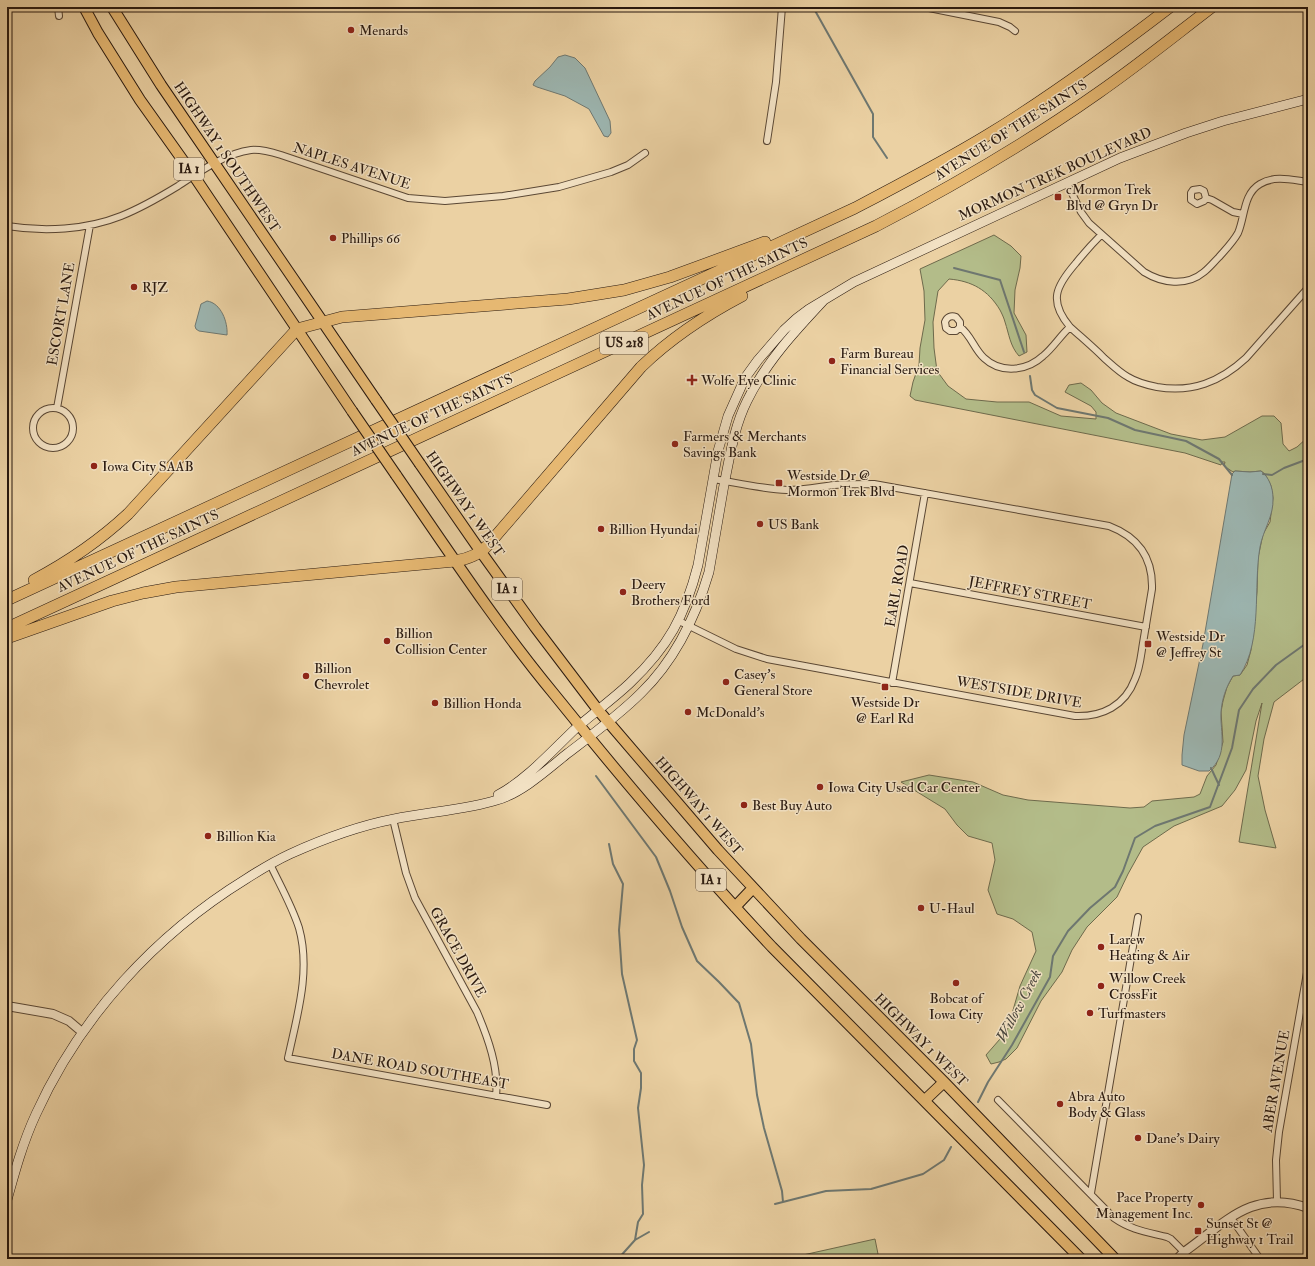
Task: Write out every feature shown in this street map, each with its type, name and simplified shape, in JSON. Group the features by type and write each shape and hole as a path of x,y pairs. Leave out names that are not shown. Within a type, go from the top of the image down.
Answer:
{"highway":[{"name":"AVENUE OF THE SAINTS","path":"7,600 855,208 970,146 1018,116 1070,82 1170,7"},
{"name":"AVENUE OF THE SAINTS","path":"7,628 825,250 918,205 1027,141 1112,84 1212,7"},
{"path":"7,594 62,565 97,541 114,527 139,502 297,329 322,321 342,317 568,299 624,290 657,281 736,254 855,208"},
{"path":"7,638 112,601 176,587 468,559 481,552 629,380 658,351 685,330 712,312 825,250"}],"main road":[{"name":"IA 1","path":"84,7 98,33 140,100 194,176 352,411 455,561 519,649 554,694 613,768 735,907 833,1010 925,1100 1081,1259"},
{"name":"HIGHWAY 1 SOUTHWEST","path":"112,7 161,85 322,321"},
{"name":"MORMON TREK BOULEVARD","path":"483,804 502,793 521,779 580,725 629,684 647,666 665,644 679,621 689,597 698,565 722,435 736,396 758,360 784,330 797,318 824,300 861,280 1120,158 1186,133 1308,98"},
{"name":"MORMON TREK BOULEVARD","path":"7,1200 23,1146 34,1117 49,1087 82,1032 125,978 169,935 205,906 229,889 270,864 328,838 393,819 483,804 499,800 510,795 553,765 643,691 666,664 689,626 703,592 709,572 734,434 744,407 754,387 777,352 824,300"},
{"name":"HIGHWAY 1 WEST","path":"322,321 481,552 535,627 607,722 718,850 801,939 944,1082 1115,1259"},
{"path":"735,907 753,888"},
{"path":"925,1100 944,1082"}],"street":[{"path":"58,7 59,16"},
{"path":"767,140 776,82 782,7"},
{"path":"924,7 999,22 1015,31"},
{"name":"NAPLES AVENUE","path":"7,226 40,229 90,225 121,216 161,197 214,164 239,153 260,150 281,155 408,198 445,202 503,196 566,185 611,172 628,165 645,153"},
{"path":"1067,183 1084,217 1101,235 1144,272 1169,282 1179,282 1198,276 1204,272 1234,240 1238,232 1247,199 1258,184 1275,178 1308,182"},
{"path":"1206,198 1233,212 1243,214"},
{"name":"ESCORT LANE","path":"57,408 90,225"},
{"path":"1101,235 1068,271 1060,283 1056,298 1058,308 1063,319 1070,327 1117,369 1128,377 1148,385 1175,389 1186,388 1210,382 1223,376 1236,368 1246,358 1308,288"},
{"path":"960,327 967,333 985,359 1006,369 1012,369 1028,366 1044,356 1070,327"},
{"path":"57,408 61,409 69,416 72,424 72,434 66,442 60,446 52,448 39,442 35,437 32,428 34,419 44,409 57,408"},
{"name":"WESTSIDE DRIVE","path":"679,621 736,649 780,662 1075,716 1094,716 1103,713 1120,701 1132,685 1138,670 1152,589 1151,570 1144,552 1139,545 1127,535 1109,526 874,484 834,485 812,489 787,490 714,479"},
{"name":"EARL ROAD","path":"892,683 925,493"},
{"name":"JEFFREY STREET","path":"910,583 1146,627"},
{"name":"GRACE DRIVE","path":"393,819 406,873 415,898 477,1012 483,1026 494,1060 497,1079 496,1096"},
{"name":"DANE ROAD SOUTHEAST","path":"270,864 292,909 298,927 302,947 302,987 288,1058 547,1105"},
{"path":"1091,1194 1138,917"},
{"name":"ABER AVENUE","path":"1277,1201 1276,1160 1279,1132 1307,983 1308,967"},
{"path":"7,1006 53,1014 69,1021 82,1032"},
{"path":"998,1100 1121,1223 1135,1230 1167,1237 1184,1252"},
{"path":"1177,1259 1184,1252 1231,1218 1260,1203 1277,1201 1288,1202 1308,1208"},
{"path":"1231,1218 1260,1259"}],"green space":[{"path":"994,235 1011,246 1021,256 1015,290 1014,313 1026,335 1027,352 1019,356 1016,352 1000,310 985,292 972,284 949,279 938,291 933,322 937,371 948,386 966,399 997,402 1029,402 1061,416 1096,419 1096,412 1091,406 1065,392 1069,385 1081,383 1091,390 1102,403 1116,413 1171,434 1202,440 1225,437 1262,416 1274,416 1281,423 1283,444 1289,451 1297,447 1308,437 1308,676 1274,702 1264,739 1258,776 1265,810 1276,848 1239,842 1262,703 1256,721 1246,770 1235,790 1222,806 1174,826 1143,847 1117,897 1087,927 1072,950 1062,972 1041,1001 1017,1048 1006,1059 991,1064 986,1055 1007,1031 1020,986 1036,951 1032,932 1013,919 997,914 988,890 995,860 992,843 968,836 957,825 945,809 901,782 929,775 973,782 1003,795 1028,800 1130,808 1144,807 1152,801 1194,797 1200,794 1207,776 1216,765 1223,742 1221,712 1227,687 1233,676 1240,675 1247,665 1251,650 1257,592 1258,558 1263,534 1270,522 1273,498 1271,486 1265,474 1261,471 1233,472 1224,466 1225,462 1222,462 1221,465 1185,453 915,400 910,396 919,365 920,348 925,320 924,291 920,269"},
{"path":"875,1239 879,1259 785,1259"}],"water":[{"path":"565,55 575,58 585,68 610,121 611,133 608,137 604,136 589,109 565,96 533,85 558,57"},
{"path":"207,301 216,305 223,314 227,335 199,331 196,329 195,326 201,304"},
{"path":"1235,471 1261,471 1264,473 1273,494 1273,505 1260,547 1255,630 1252,646 1240,675 1233,676 1223,698 1221,712 1222,743 1219,758 1209,771 1199,771 1182,765 1184,735 1203,644 1232,474"}],"waterway":[{"path":"813,7 873,114 873,137 887,158"},
{"path":"954,268 1000,280 1024,352"},
{"path":"1030,376 1032,390 1035,395 1057,408 1108,418 1135,430 1186,441 1219,459 1232,475"},
{"path":"1263,474 1272,475 1284,468 1308,459"},
{"name":"Willow Creek","path":"978,1102 988,1082 1012,1045 1050,977 1053,956 1068,931 1090,908 1115,887 1123,871 1135,838 1155,826 1210,807 1232,748 1239,710 1253,689 1276,665 1308,642"},
{"path":"1211,768 1219,785"},
{"path":"596,776 656,857 670,891 682,927 697,961 739,1003 751,1044 757,1095 764,1128 782,1191 783,1202"},
{"path":"609,844 613,864 623,884 619,930 622,974 637,1040 634,1049 634,1061 641,1073 641,1088 638,1108 644,1165 642,1185 643,1214 638,1222 635,1240"},
{"name":"Willow Creek","path":"775,1204 826,1191 871,1189 923,1174 944,1160 951,1147"},
{"name":"Willow Creek","path":"618,1259 635,1240 649,1232"}],"place":[{"name":"Menards","path":"351,30"},
{"name":"cMormon Trek Blvd @ Gryn Dr","path":"1058,197"},
{"name":"Phillips 66","path":"333,238"},
{"name":"RJZ","path":"134,287"},
{"name":"Farm Bureau Financial Services","path":"832,361"},
{"name":"Wolfe Eye Clinic","path":"692,380"},
{"name":"Farmers & Merchants Savings Bank","path":"675,444"},
{"name":"Iowa City SAAB","path":"94,466"},
{"name":"Westside Dr @ Mormon Trek Blvd","path":"779,483"},
{"name":"US Bank","path":"760,524"},
{"name":"Billion Hyundai","path":"601,529"},
{"name":"Deery Brothers Ford","path":"623,592"},
{"name":"Billion Collision Center","path":"387,641"},
{"name":"Westside Dr @ Jeffrey St","path":"1148,644"},
{"name":"Billion Chevrolet","path":"306,676"},
{"name":"Casey's General Store","path":"726,682"},
{"name":"Westside Dr @ Earl Rd","path":"885,687"},
{"name":"Billion Honda","path":"435,703"},
{"name":"McDonald's","path":"688,712"},
{"name":"Iowa City Used Car Center","path":"820,787"},
{"name":"Best Buy Auto","path":"744,805"},
{"name":"Billion Kia","path":"208,836"},
{"name":"U-Haul","path":"921,908"},
{"name":"Larew Heating & Air","path":"1101,947"},
{"name":"Bobcat of Iowa City","path":"956,983"},
{"name":"Willow Creek CrossFit","path":"1101,986"},
{"name":"Turfmasters","path":"1090,1013"},
{"name":"Abra Auto Body & Glass","path":"1060,1104"},
{"name":"Dane's Dairy","path":"1138,1138"},
{"name":"Pace Property Management Inc.","path":"1201,1205"},
{"name":"Sunset St @ Highway 1 Trail","path":"1198,1231"}]}
